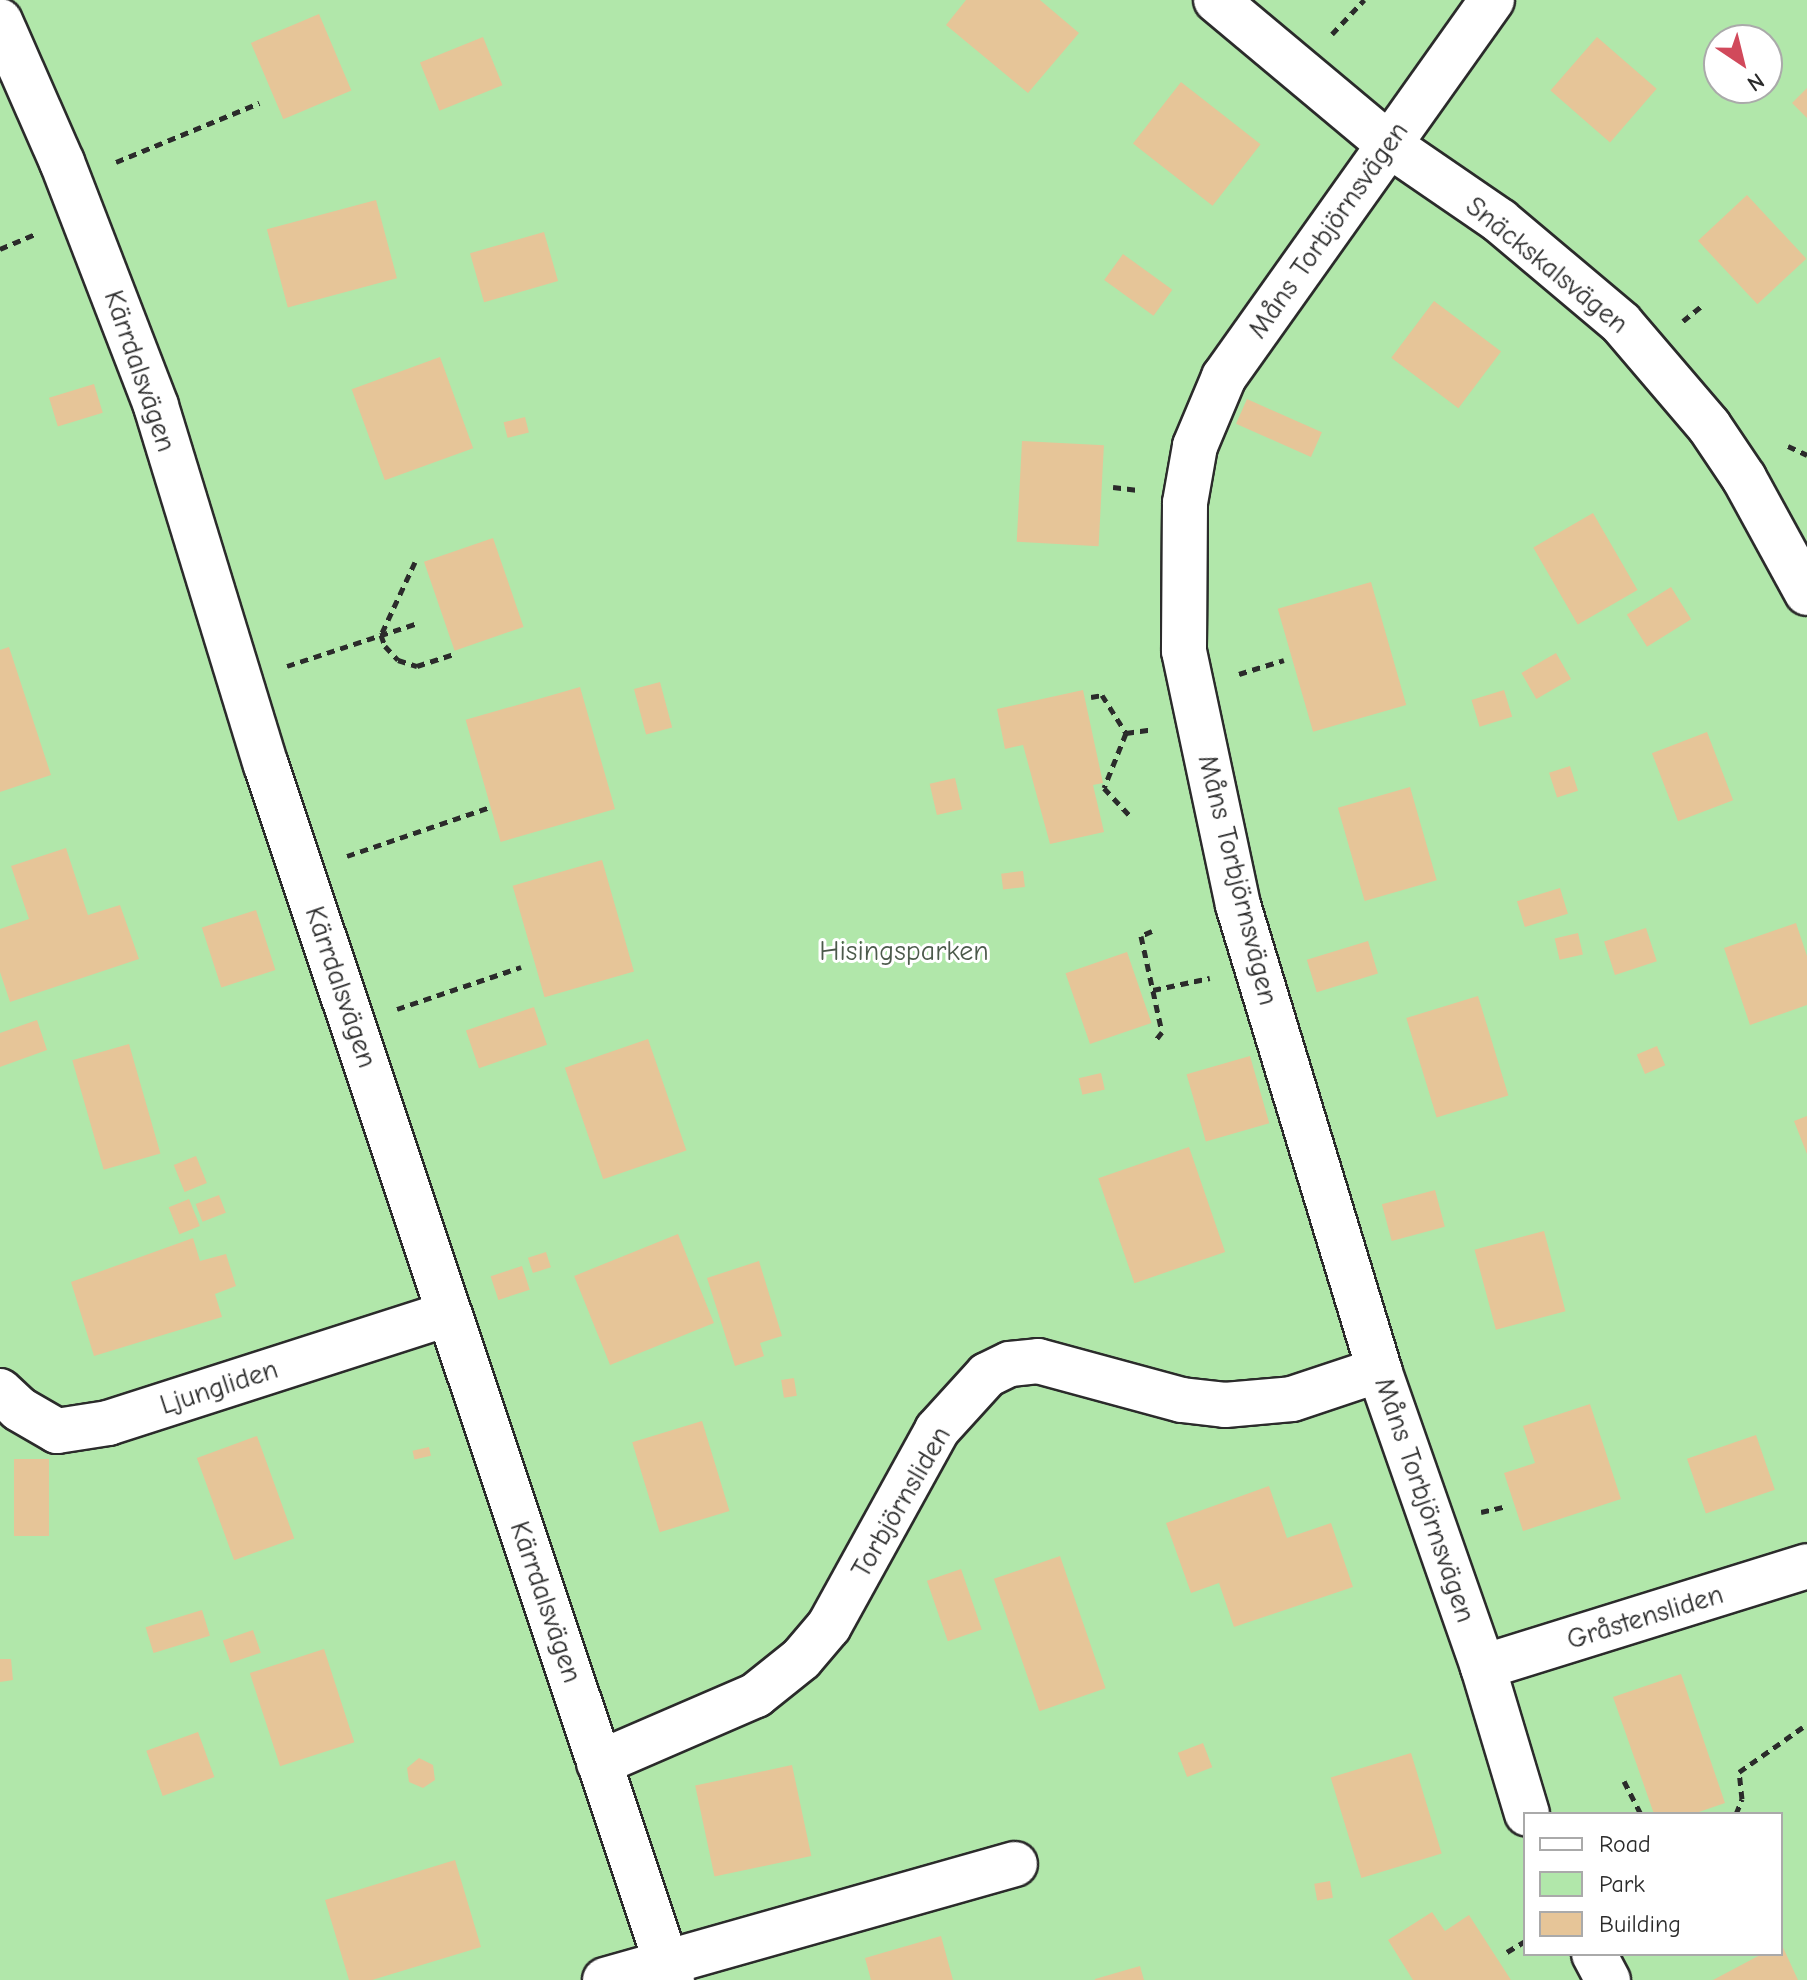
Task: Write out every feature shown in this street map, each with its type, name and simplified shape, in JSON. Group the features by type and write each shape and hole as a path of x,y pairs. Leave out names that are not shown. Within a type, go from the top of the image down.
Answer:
{"street":[{"name":"Snäckskalsvägen","path":"1216,0 1388,144 1500,221 1539,258 1583,288 1653,357 1744,478 1807,593"},
{"name":"Måns Torbjörnsvägen","path":"1492,0 1224,377 1195,446 1185,503 1184,651 1238,905 1379,1370 1483,1667 1526,1812"},
{"name":"Kärrdalsvägen","path":"0,21 69,181 156,406 302,872 668,1970"},
{"name":"Ljungliden","path":"0,1391 19,1409 57,1431 108,1423 447,1314"},
{"name":"Torbjörnsliden","path":"599,1763 756,1695 801,1659 829,1626 937,1430 999,1369 1038,1361 1182,1400 1225,1405 1292,1399 1379,1370"},
{"name":"Gråstensliden","path":"1483,1667 1807,1566"},
{"path":"605,1980 668,1970 1015,1864"},
{"path":"1595,1956 1608,1980"}],"path":[{"path":"1324,39 1364,0"},
{"path":"69,181 259,103"},
{"path":"1788,446 1807,455"},
{"path":"381,635 415,562"},
{"path":"240,682 415,624"},
{"path":"381,635 391,653 407,664 455,654"},
{"path":"1091,697 1102,695 1126,733"},
{"path":"1126,733 1199,722"},
{"path":"1126,733 1104,788 1130,816"},
{"path":"302,872 490,807"},
{"path":"1152,931 1141,936 1162,1032 1155,1041"},
{"path":"354,1024 521,967"},
{"path":"1737,1812 1742,1799 1739,1772 1803,1727"},
{"path":"1624,1781 1640,1812"},
{"path":"1507,1952 1523,1942"}],"green space":[{"name":"Hisingsparken","path":"0,0 1807,0 1807,1980 0,1980"}],"building":[{"path":"966,0 1040,0 1079,33 1028,93 946,25"},
{"path":"319,14 351,90 283,119 251,43"},
{"path":"483,37 502,85 439,111 420,62"},
{"path":"1597,37 1657,89 1610,142 1550,91"},
{"path":"1181,82 1261,144 1213,206 1133,143"},
{"path":"1807,88 1807,118 1792,103"},
{"path":"1747,195 1806,259 1757,304 1698,241"},
{"path":"376,200 397,278 288,307 267,229"},
{"path":"544,232 558,281 484,302 470,253"},
{"path":"1123,254 1172,290 1154,316 1104,280"},
{"path":"1434,301 1501,352 1458,408 1391,358"},
{"path":"440,357 473,448 385,480 352,389"},
{"path":"94,384 103,413 58,426 49,398"},
{"path":"1247,399 1322,432 1311,457 1236,424"},
{"path":"525,417 529,433 508,438 504,422"},
{"path":"1022,441 1104,445 1099,546 1017,542"},
{"path":"1593,513 1638,590 1578,625 1533,548"},
{"path":"493,538 524,627 455,651 424,562"},
{"path":"1371,582 1406,705 1313,732 1278,609"},
{"path":"1671,587 1691,619 1647,647 1627,615"},
{"path":"9,647 51,775 0,792 0,650"},
{"path":"1556,653 1571,679 1536,699 1521,673"},
{"path":"660,682 672,727 646,734 634,689"},
{"path":"580,687 615,809 501,842 466,720"},
{"path":"1083,690 1103,783 1093,785 1104,832 1050,844 1023,745 1005,749 997,709"},
{"path":"1504,690 1512,717 1480,727 1471,700"},
{"path":"1707,732 1733,800 1678,821 1652,753"},
{"path":"1570,766 1578,791 1557,798 1549,773"},
{"path":"955,778 962,809 937,815 930,784"},
{"path":"1410,787 1437,880 1365,901 1338,808"},
{"path":"66,848 88,915 120,905 139,959 10,1002 0,972 0,929 29,919 11,866"},
{"path":"602,860 634,972 545,997 513,886"},
{"path":"1023,871 1025,887 1003,890 1001,874"},
{"path":"1560,888 1568,914 1525,927 1517,901"},
{"path":"256,910 275,970 221,988 202,928"},
{"path":"1796,923 1807,956 1807,1005 1750,1025 1724,948"},
{"path":"1646,928 1657,961 1615,975 1604,942"},
{"path":"1578,933 1583,954 1560,960 1555,938"},
{"path":"1368,941 1378,974 1317,992 1307,960"},
{"path":"1127,952 1151,1023 1090,1044 1066,973"},
{"path":"1478,996 1508,1095 1437,1117 1406,1018"},
{"path":"534,1007 547,1045 479,1068 466,1030"},
{"path":"37,1020 47,1050 0,1067 0,1033"},
{"path":"648,1039 686,1151 603,1179 565,1068"},
{"path":"129,1044 160,1154 104,1170 72,1060"},
{"path":"1657,1046 1665,1065 1645,1074 1637,1055"},
{"path":"1250,1056 1269,1123 1206,1141 1187,1074"},
{"path":"1101,1073 1105,1090 1082,1095 1079,1078"},
{"path":"1807,1116 1807,1154 1794,1121"},
{"path":"1189,1147 1225,1252 1134,1283 1098,1178"},
{"path":"196,1156 207,1183 185,1192 174,1165"},
{"path":"1435,1190 1445,1227 1392,1241 1382,1204"},
{"path":"219,1195 226,1213 202,1222 196,1204"},
{"path":"189,1199 200,1226 179,1234 169,1207"},
{"path":"1544,1231 1565,1311 1496,1330 1474,1250"},
{"path":"678,1234 714,1323 610,1365 574,1276"},
{"path":"193,1238 200,1261 226,1254 236,1286 215,1294 222,1317 94,1356 71,1282"},
{"path":"546,1252 551,1267 533,1273 528,1258"},
{"path":"759,1261 782,1336 760,1343 764,1356 735,1366 707,1278"},
{"path":"522,1266 530,1290 498,1300 491,1276"},
{"path":"794,1378 797,1396 784,1398 781,1380"},
{"path":"1590,1404 1621,1499 1523,1531 1504,1473 1535,1463 1523,1426"},
{"path":"702,1421 729,1511 660,1532 632,1442"},
{"path":"1756,1435 1775,1490 1706,1514 1687,1459"},
{"path":"257,1436 294,1538 234,1560 197,1458"},
{"path":"429,1447 431,1456 414,1460 412,1451"},
{"path":"14,1459 49,1459 49,1536 14,1536"},
{"path":"1269,1486 1287,1538 1331,1523 1353,1587 1234,1627 1219,1583 1191,1593 1166,1523"},
{"path":"1060,1556 1106,1688 1039,1711 994,1579"},
{"path":"961,1569 982,1630 948,1641 927,1581"},
{"path":"202,1610 210,1636 153,1653 146,1627"},
{"path":"253,1630 261,1653 231,1663 223,1640"},
{"path":"324,1649 354,1742 280,1766 250,1673"},
{"path":"0,1659 11,1659 13,1680 0,1682"},
{"path":"1681,1674 1725,1803 1699,1812 1653,1812 1613,1697"},
{"path":"198,1732 214,1777 163,1796 146,1751"},
{"path":"1203,1743 1212,1767 1187,1777 1178,1753"},
{"path":"1411,1753 1442,1853 1361,1878 1331,1778"},
{"path":"419,1758 433,1765 435,1780 423,1788 409,1782 407,1768"},
{"path":"792,1765 811,1856 714,1877 695,1786"},
{"path":"455,1860 481,1947 372,1980 349,1980 325,1900"},
{"path":"1330,1881 1333,1898 1317,1901 1314,1884"},
{"path":"1432,1912 1445,1931 1469,1915 1511,1980 1413,1980 1388,1940"},
{"path":"941,1936 953,1980 871,1980 865,1958"},
{"path":"1783,1947 1798,1980 1713,1980 1758,1956 1783,1956"},
{"path":"1140,1966 1144,1980 1095,1980 1095,1979"}]}
